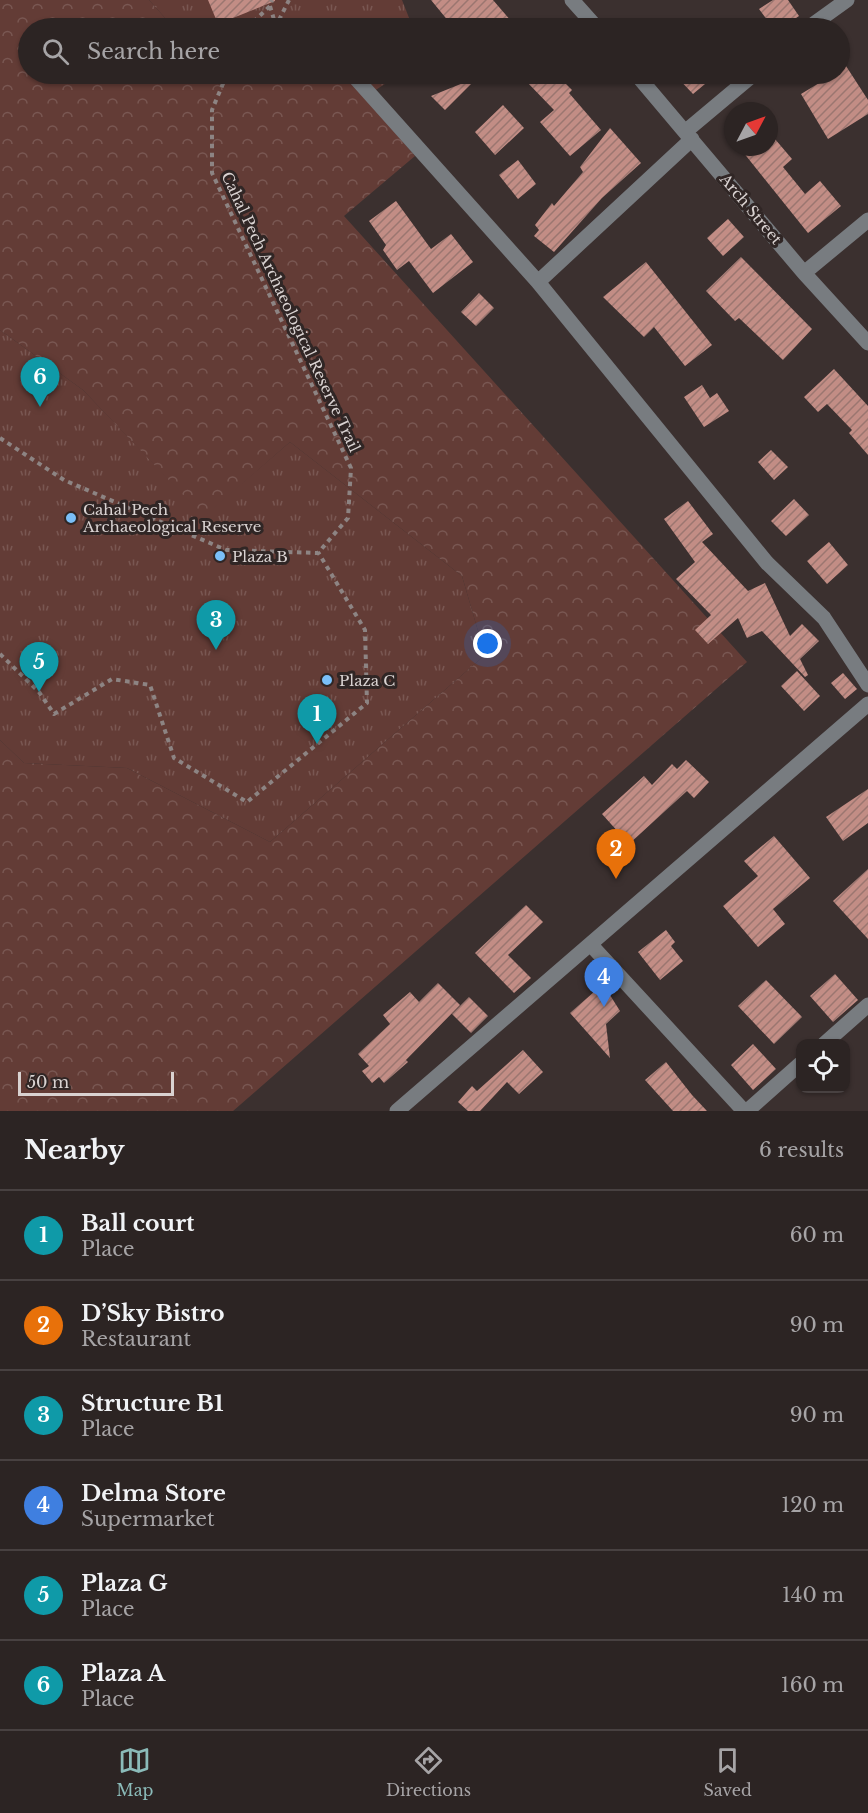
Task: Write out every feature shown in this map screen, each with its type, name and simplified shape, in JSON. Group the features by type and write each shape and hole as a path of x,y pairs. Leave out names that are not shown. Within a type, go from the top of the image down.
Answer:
{"street":[{"path":"572,0 588,18"},
{"path":"822,18 847,0"},
{"path":"361,84 538,282 767,563 824,618 868,686"},
{"name":"Arch Street","path":"645,84 804,273 868,343"},
{"path":"538,282 743,84"},
{"path":"804,273 868,220"},
{"path":"397,1111 868,704"},
{"path":"591,945 745,1111 796,1068"},
{"path":"830,1039 868,1005"}],"path":[{"path":"257,18 270,6 272,0"},
{"path":"279,18 288,0"},
{"path":"270,6 273,18"},
{"name":"Cahal Pech Archaeological Reserve Trail","path":"223,84 212,110 212,173 351,468 348,518 318,552"},
{"path":"0,438 64,480 226,550 318,552 365,630 367,703 247,802 174,758 150,685 112,679 54,714 39,692 0,654"}],"green space":[{"path":"0,0 149,0 165,18 18,18 18,84 357,84 365,97 415,156 344,216 747,662 233,1111 0,1111 0,740 24,763 127,768 270,842 485,655 462,576 290,442 204,517 83,390 0,330"},
{"path":"149,0 402,0 409,18 165,18"},
{"path":"357,84 385,84 365,97"},
{"path":"0,330 83,390 204,516 290,442 462,576 485,655 270,842 127,768 24,763 0,740"}],"building":[{"path":"208,0 275,0 233,18 216,18"},
{"path":"431,0 493,0 508,18 446,18"},
{"path":"773,0 788,0 799,16 796,18 766,18 759,9"},
{"path":"850,72 868,100 868,114 828,139 801,94 818,84 850,84"},
{"path":"461,84 471,84 445,110 431,96"},
{"path":"529,84 566,84 572,90 569,93 601,130 570,156 540,122 554,110"},
{"path":"684,84 705,84 693,94"},
{"path":"503,105 524,128 495,155 475,132"},
{"path":"610,128 641,163 602,198 554,252 534,236 539,230 535,225 552,203 554,206 583,172 580,167"},
{"path":"778,143 792,159 783,167 805,194 820,181 841,206 808,233 746,156 778,156"},
{"path":"518,160 536,184 518,199 499,175"},
{"path":"396,201 431,249 451,234 473,262 433,293 409,261 397,270 383,250 386,245 369,221"},
{"path":"728,219 744,237 723,256 707,238"},
{"path":"741,257 812,329 783,360 739,318 735,321 706,291"},
{"path":"646,262 712,345 685,366 654,327 644,337 603,297"},
{"path":"479,293 494,308 476,326 461,312"},
{"path":"834,369 868,406 868,455 849,433 852,430 827,404 818,412 804,397"},
{"path":"702,385 710,398 717,393 729,411 704,427 684,397"},
{"path":"771,450 788,467 774,480 758,462"},
{"path":"794,499 809,515 786,536 771,521"},
{"path":"688,501 713,534 702,542 748,591 765,583 790,636 802,624 819,641 800,659 808,675 805,677 762,631 747,638 738,618 708,644 695,630 711,615 676,579 695,562 664,519"},
{"path":"829,542 848,565 827,584 807,561"},
{"path":"797,671 820,696 804,711 781,686"},
{"path":"843,673 857,689 845,699 831,683"},
{"path":"686,760 709,782 694,798 687,791 629,844 602,814 644,776 652,785 672,764 677,769"},
{"path":"868,789 868,823 843,841 826,817"},
{"path":"774,836 810,878 773,909 785,924 758,947 723,906 758,876 744,861"},
{"path":"868,869 868,939 833,901"},
{"path":"526,905 543,922 508,955 531,978 514,993 475,953"},
{"path":"666,930 675,942 671,946 683,961 660,980 638,952"},
{"path":"835,974 858,1000 833,1022 810,996"},
{"path":"766,980 802,1017 774,1044 738,1006"},
{"path":"438,983 460,1005 406,1060 408,1062 384,1083 379,1077 372,1083 362,1071 369,1066 358,1054 390,1024 383,1015 410,992 419,1002"},
{"path":"603,984 620,1011 606,1024 610,1058 570,1013"},
{"path":"469,997 488,1016 471,1033 452,1014"},
{"path":"753,1044 776,1069 753,1090 731,1065"},
{"path":"523,1050 543,1072 519,1094 507,1082 480,1111 468,1111 458,1102 472,1086 477,1091"},
{"path":"666,1062 707,1111 673,1111 645,1080"}],"place":[{"name":"Plaza A","path":"40,407"},
{"name":"Cahal Pech Archaeological Reserve","path":"71,518"},
{"name":"Plaza B","path":"220,556"},
{"name":"Structure B1","path":"216,650"},
{"name":"Plaza C","path":"327,680"},
{"name":"Plaza G","path":"39,692"},
{"name":"Ball court","path":"317,744"},
{"name":"D’Sky Bistro","path":"616,879"},
{"name":"Delma Store","path":"604,1007"}]}
